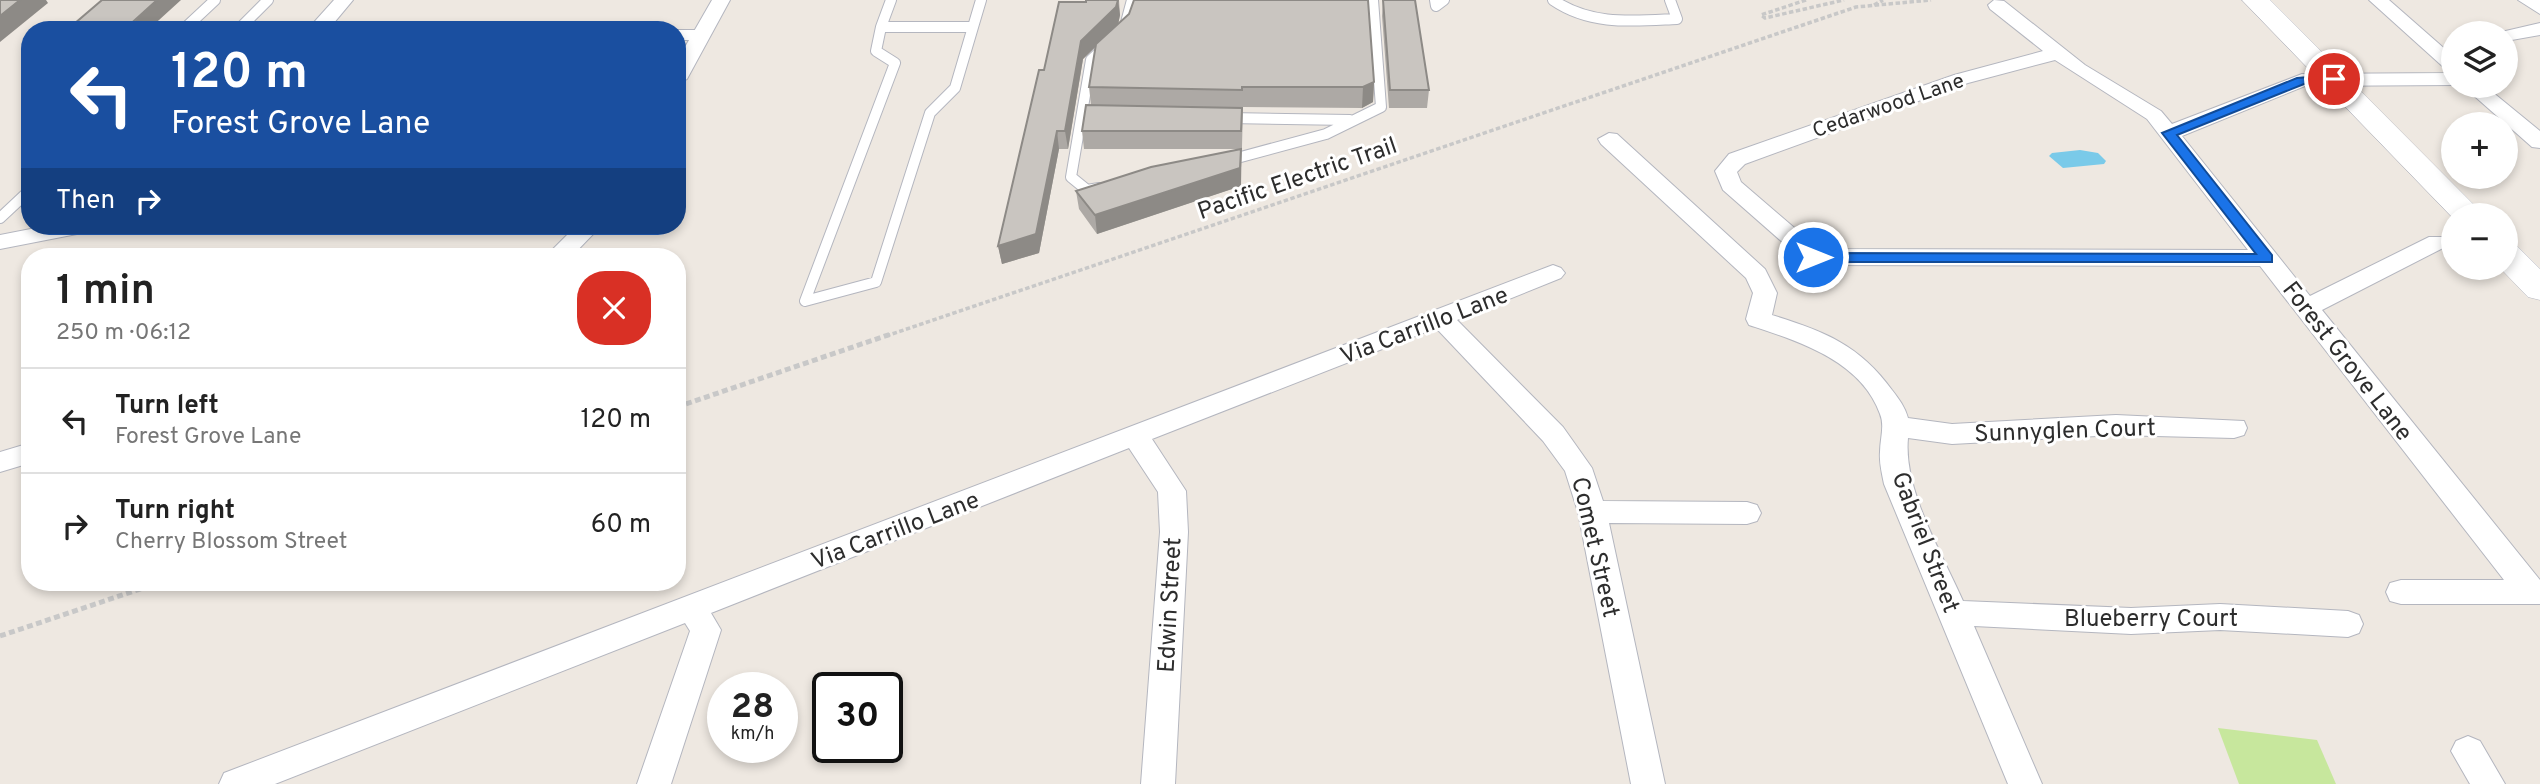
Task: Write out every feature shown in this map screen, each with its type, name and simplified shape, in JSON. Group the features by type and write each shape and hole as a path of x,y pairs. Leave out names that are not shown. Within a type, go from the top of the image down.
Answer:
{"street":[{"path":"325,21 344,0"},
{"path":"686,63 721,0"},
{"path":"2255,0 2456,203"},
{"path":"2378,0 2441,56"},
{"path":"2527,0 2540,8"},
{"name":"Forest Grove Lane","path":"1997,5 2056,54 2154,115 2536,592"},
{"path":"2518,33 2540,30"},
{"path":"2424,41 2441,40"},
{"name":"Cedarwood Lane","path":"2056,54 1934,88 1737,159 1726,171 1731,185 1813,257 2267,258"},
{"path":"2169,133 2302,80 2441,79"},
{"path":"2487,98 2540,142"},
{"name":"Gabriel Street","path":"1609,139 1757,274 1765,293 1758,319 1817,338 1850,359 1870,378 1894,411 1896,426 1893,454 1898,484 2025,784"},
{"path":"0,242 36,235"},
{"path":"566,248 580,235"},
{"path":"2306,308 2437,242"},
{"path":"2518,266 2540,289"},
{"name":"Via Carrillo Lane","path":"236,784 1553,274"},
{"name":"Comet Street","path":"1441,318 1553,434 1578,468 1592,512 1647,784"},
{"name":"Sunnyglen Court","path":"1896,426 1952,434 2116,425 2234,428"},
{"name":"Edwin Street","path":"1136,437 1172,491 1174,533 1158,784"},
{"path":"0,462 21,456"},
{"path":"1592,512 1747,513"},
{"path":"2400,592 2536,592"},
{"path":"654,784 706,629 692,608"},
{"name":"Blueberry Court","path":"1953,613 2131,621 2220,617 2348,624"},
{"path":"2468,751 2488,784"}],"lane":[{"path":"193,21 215,0"},
{"path":"247,21 268,0"},
{"path":"891,0 876,51 895,63 805,301 876,282 930,113 956,88 981,0"},
{"path":"1112,185 1087,190 1072,177 1091,60 1125,29 1132,0"},
{"path":"1216,163 1267,152 1360,121 1381,107 1373,0"},
{"path":"1435,0 1436,6 1444,0"},
{"path":"1553,0 1567,12 1600,21 1677,19 1670,0"},
{"path":"881,27 973,27"},
{"path":"686,35 702,35"},
{"path":"1080,115 1094,116"},
{"path":"1214,118 1360,121"},
{"path":"0,218 21,198"}],"path":[{"path":"1806,0 1761,15 1765,18 1844,0"},
{"path":"1873,5 1883,0"},
{"name":"Pacific Electric Trail","path":"686,404 1839,12 1873,5 1931,0"},
{"path":"0,636 134,591"}],"green space":[{"path":"2218,728 2317,740 2336,784 2239,784"}],"water":[{"path":"2080,150 2098,153 2106,161 2104,164 2063,168 2049,156 2052,153"}],"building":[{"path":"0,0 20,0 0,16"},
{"path":"102,0 157,0 134,21 78,21"},
{"path":"1118,0 1116,7 1081,41 1065,131 1057,131 1036,234 998,246 1039,70 1044,70 1059,2"},
{"path":"1134,0 1368,0 1374,82 1363,87 1242,87 1242,90 1089,87 1096,44 1129,14"},
{"path":"1383,0 1415,0 1429,90 1390,90"},
{"path":"1086,105 1242,108 1241,131 1082,131"},
{"path":"1241,149 1240,168 1095,215 1076,191 1151,167"}],"route":[{"path":"1813,257 2267,258 2169,133 2302,80 2334,79"}]}
